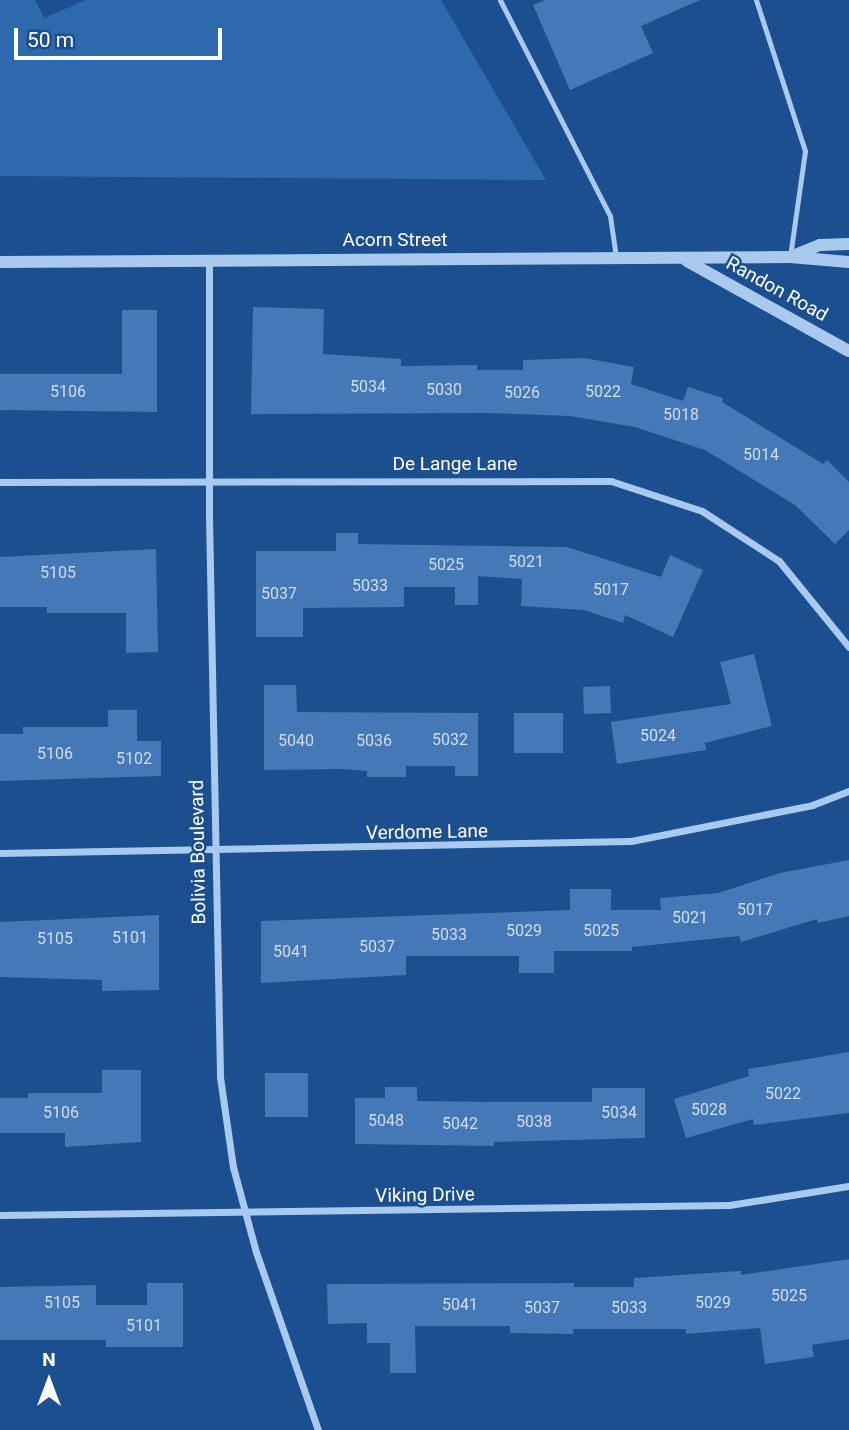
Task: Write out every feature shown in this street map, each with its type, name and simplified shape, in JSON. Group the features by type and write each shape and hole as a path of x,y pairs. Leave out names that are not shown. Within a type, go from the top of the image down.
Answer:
{"street":[{"name":"Acorn Street","path":"790,257 820,245 849,244"},
{"name":"Acorn Street","path":"0,262 209,259 686,260 790,257 849,262"},
{"name":"Bolivia Boulevard","path":"209,259 209,478 220,1077 233,1167 288,1353 318,1430"},
{"name":"Randon Road","path":"686,260 849,351"},
{"name":"De Lange Lane","path":"0,482 209,478 611,481 702,511 779,561 849,647"},
{"name":"Verdome Lane","path":"0,853 631,841 812,804 849,792"},
{"name":"Viking Drive","path":"0,1215 729,1205 849,1186"}],"lane":[{"path":"499,0 610,216 616,260"},
{"path":"756,0 805,151 790,257"}],"shaded area":[{"path":"0,0 35,0 44,18 86,0 441,0 546,180 0,176"}],"building":[{"path":"545,0 700,0 641,26 653,53 570,90 533,5"},
{"path":"253,307 324,309 323,354 401,359 401,366 477,365 477,370 523,370 523,360 584,358 634,367 631,384 683,401 688,387 723,398 722,402 823,464 827,460 849,482 849,530 835,544 795,505 705,450 635,427 570,416 488,413 251,414"},
{"path":"122,310 157,310 157,412 0,410 0,374 122,374"},
{"path":"336,533 358,533 358,544 567,547 661,577 670,555 703,570 673,637 625,615 623,623 584,610 521,606 522,579 478,576 478,605 455,605 455,587 404,587 404,607 303,608 303,637 256,637 256,551 336,551"},
{"path":"156,549 158,652 126,653 126,613 47,613 47,607 0,607 0,557"},
{"path":"754,654 772,726 705,743 706,750 617,764 611,722 731,704 720,662"},
{"path":"264,685 296,685 297,712 478,713 478,776 455,776 455,766 406,766 406,777 367,777 367,771 342,769 264,770"},
{"path":"610,686 611,713 584,714 583,687"},
{"path":"108,710 137,710 137,741 161,741 161,776 0,781 0,734 23,734 23,727 108,727"},
{"path":"514,713 563,713 563,753 514,753"},
{"path":"849,860 849,916 818,923 817,919 741,942 739,936 632,947 632,951 554,951 554,973 519,973 519,956 406,956 406,975 261,983 261,921 570,910 570,889 611,889 611,910 661,910 660,898 718,893 780,873"},
{"path":"159,915 159,990 102,991 102,980 0,977 0,922"},
{"path":"849,1052 849,1113 754,1125 753,1119 686,1138 674,1099 749,1076 748,1069"},
{"path":"102,1070 141,1070 141,1142 65,1147 65,1133 0,1133 0,1098 28,1098 28,1093 102,1093"},
{"path":"265,1073 308,1073 308,1117 265,1117"},
{"path":"385,1087 417,1087 417,1101 494,1102 592,1102 592,1088 645,1088 645,1138 494,1142 494,1146 355,1144 355,1098 385,1098"},
{"path":"849,1259 849,1339 812,1345 814,1357 765,1364 760,1328 686,1334 686,1329 573,1329 573,1334 510,1333 510,1326 415,1326 416,1373 390,1373 390,1343 367,1343 367,1323 328,1324 327,1284 574,1283 574,1287 634,1287 634,1278 741,1271 741,1275"},
{"path":"147,1283 183,1283 183,1347 106,1347 106,1340 0,1340 0,1287 96,1285 96,1305 147,1305"}]}
